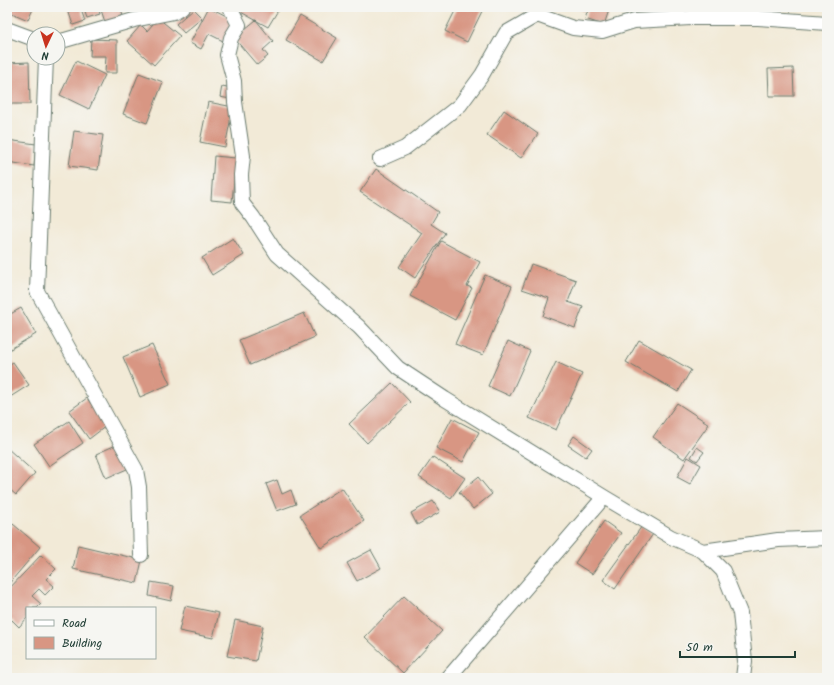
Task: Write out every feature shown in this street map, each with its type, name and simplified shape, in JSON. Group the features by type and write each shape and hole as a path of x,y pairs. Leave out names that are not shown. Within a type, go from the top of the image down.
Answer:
{"street":[{"path":"66,40 134,20 174,12 182,7"},
{"path":"230,7 239,25 231,38 227,55 234,81 235,102 243,156 241,175 242,203 277,254 359,327 398,368 445,399 604,497 671,537 703,551 723,571 740,613 745,662 743,678"},
{"path":"380,159 405,148 460,105 482,75 506,33 537,15 573,28 602,31 634,21 691,18 758,18 827,22"},
{"path":"7,29 26,36"},
{"path":"46,66 37,291 132,460 136,470 139,487 141,555"},
{"path":"448,678 604,497"},
{"path":"703,551 778,540 827,538"}],"building":[{"path":"8,7 34,7 28,20 7,11"},
{"path":"67,7 80,7 85,21 73,25"},
{"path":"83,7 98,7 100,14 87,18"},
{"path":"100,7 120,7 124,19 106,25"},
{"path":"209,7 234,20 223,41 209,34 201,49 190,43"},
{"path":"241,7 280,7 268,27 239,11"},
{"path":"457,7 484,7 467,42 445,31"},
{"path":"572,7 586,7 585,11"},
{"path":"589,7 610,7 604,25 585,19"},
{"path":"193,9 202,18 184,33 176,24"},
{"path":"300,16 337,38 323,61 286,40"},
{"path":"158,18 180,36 154,65 127,41 141,25 147,31"},
{"path":"256,20 273,41 263,50 268,56 257,65 234,38"},
{"path":"91,39 117,40 117,73 105,73 106,56 90,56"},
{"path":"76,61 105,75 89,109 60,95"},
{"path":"26,62 26,66 29,66 30,104 7,104 7,63"},
{"path":"793,68 794,96 769,96 768,69"},
{"path":"139,73 163,82 147,123 123,114"},
{"path":"222,86 232,88 230,99 220,97"},
{"path":"208,102 233,107 225,147 200,142"},
{"path":"504,110 538,134 521,158 487,135"},
{"path":"74,131 103,135 98,170 69,166"},
{"path":"7,140 36,144 34,166 7,162"},
{"path":"214,156 236,158 232,202 211,200"},
{"path":"376,169 438,212 431,224 445,233 415,278 399,267 422,233 360,192"},
{"path":"233,238 244,255 212,275 202,258"},
{"path":"441,241 480,262 467,286 472,288 455,320 410,296"},
{"path":"531,264 576,280 568,302 583,307 575,328 543,316 549,298 522,289"},
{"path":"485,275 512,286 483,355 455,344"},
{"path":"21,308 36,334 7,351 7,316"},
{"path":"304,313 315,337 250,365 239,340"},
{"path":"639,340 691,370 678,392 626,362"},
{"path":"508,341 530,351 510,396 488,386"},
{"path":"152,345 170,384 140,397 123,357"},
{"path":"13,362 29,385 7,399 7,366"},
{"path":"556,362 582,374 556,430 529,418"},
{"path":"392,383 410,402 367,443 349,424"},
{"path":"87,398 106,426 89,439 69,411"},
{"path":"677,403 709,424 684,459 653,437"},
{"path":"452,418 479,432 463,462 436,448"},
{"path":"69,421 83,443 49,466 34,444"},
{"path":"574,436 592,449 586,457 568,445"},
{"path":"116,445 127,469 106,478 96,454"},
{"path":"697,447 704,452 697,461 691,457"},
{"path":"7,448 35,473 16,495 7,487"},
{"path":"433,457 465,478 451,498 419,477"},
{"path":"688,457 701,465 690,484 677,477"},
{"path":"478,477 492,494 473,509 459,492"},
{"path":"277,480 282,494 291,490 296,504 277,511 266,484"},
{"path":"342,488 364,521 321,548 300,515"},
{"path":"433,501 440,512 417,525 411,513"},
{"path":"604,521 621,533 592,574 575,563"},
{"path":"13,524 40,547 7,586 7,531"},
{"path":"642,526 653,534 615,589 603,580"},
{"path":"78,545 142,560 137,583 73,569"},
{"path":"371,550 381,568 357,581 347,563"},
{"path":"41,555 56,569 46,579 54,586 45,595 39,589 32,596 41,604 38,607 26,607 26,619 19,627 12,620 7,626 7,591"},
{"path":"151,582 174,586 171,601 149,596"},
{"path":"404,596 442,631 403,673 365,637"},
{"path":"185,606 219,613 213,638 179,631"},
{"path":"235,620 263,626 256,661 227,656"}]}
